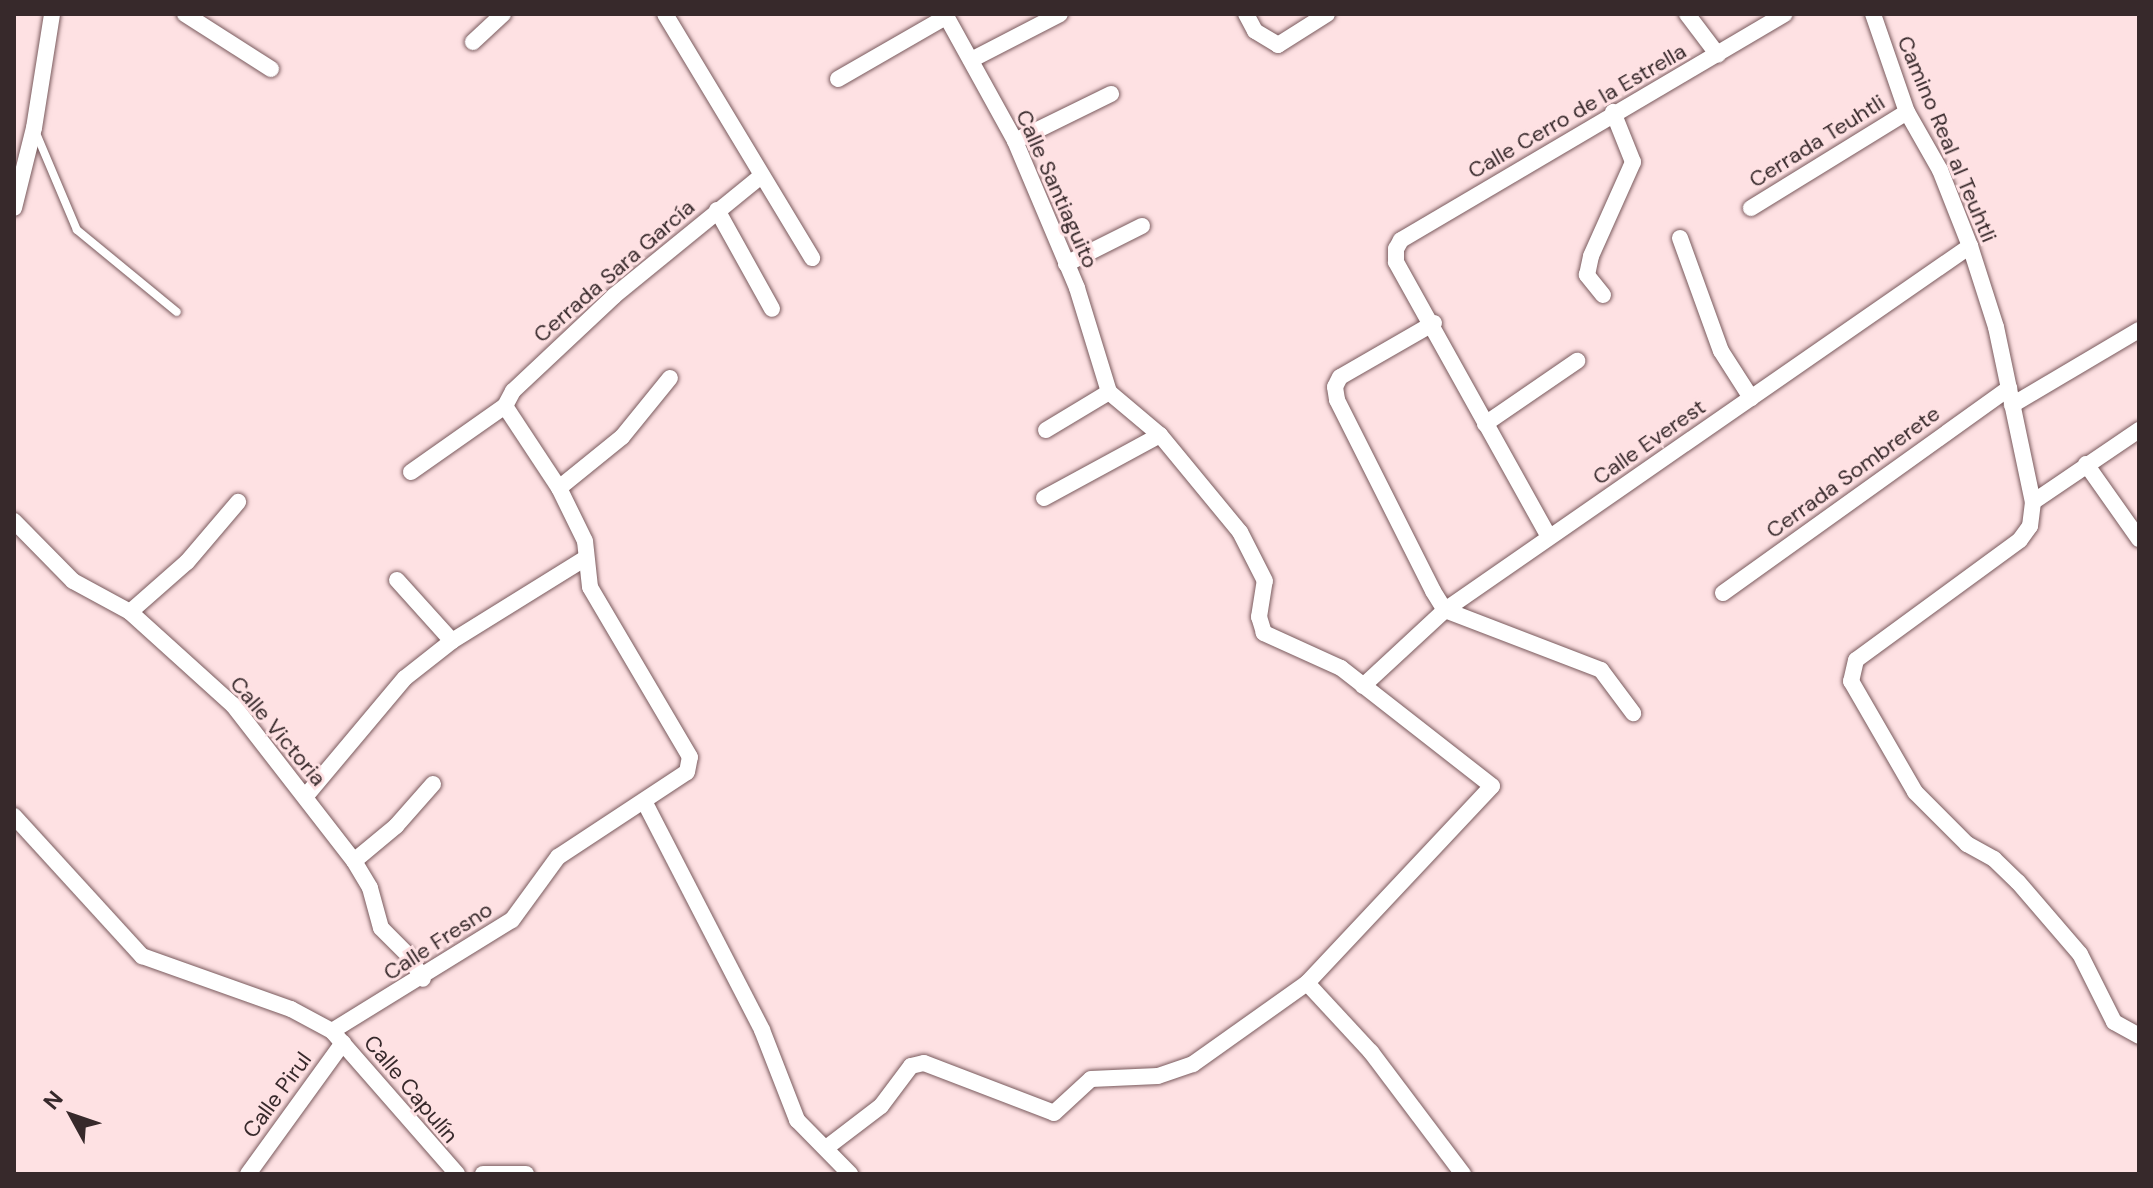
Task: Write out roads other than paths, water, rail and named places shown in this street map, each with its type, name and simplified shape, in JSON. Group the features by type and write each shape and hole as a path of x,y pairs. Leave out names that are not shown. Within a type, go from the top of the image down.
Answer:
{"street":[{"path":"14,208 34,128 52,14"},
{"path":"185,14 271,69"},
{"path":"473,42 503,14"},
{"path":"971,60 1060,14"},
{"path":"1246,14 1255,31 1278,45 1327,14"},
{"path":"1687,14 1718,55"},
{"name":"Calle Cerro de la Estrella","path":"1434,323 1396,262 1396,249 1401,240 1613,112 1718,55 1784,14"},
{"name":"Camino Real al Teuhtli","path":"1873,14 1907,112 1940,170 1970,246 2010,396 2033,502"},
{"path":"838,79 946,15"},
{"name":"Calle Santiaguito","path":"946,15 1015,141 1066,264 1109,392"},
{"path":"664,16 812,258"},
{"path":"1015,141 1111,94"},
{"path":"1603,295 1587,275 1591,256 1633,162 1613,112"},
{"name":"Cerrada Teuhtli","path":"1751,208 1907,112"},
{"name":"Cerrada Sara García","path":"411,472 505,406 513,391 614,296 760,177"},
{"path":"717,210 772,309"},
{"path":"1066,264 1142,226"},
{"path":"1680,238 1721,351 1751,398"},
{"name":"Calle Everest","path":"1363,686 1445,610 1970,246"},
{"path":"1549,537 1485,424 1434,323 1340,377 1335,387 1337,400 1445,610 1601,670 1633,713"},
{"name":"Cerrada Sombrerete","path":"1723,593 2010,396 2139,330"},
{"path":"1485,424 1577,361"},
{"path":"559,488 622,437 670,378"},
{"path":"826,1148 881,1106 911,1066 924,1063 1054,1113 1091,1079 1158,1076 1193,1064 1307,983 1492,786 1341,668 1264,633 1259,617 1265,581 1257,561 1218,502 1160,435 1109,392 1046,430"},
{"name":"Calle Fresno","path":"338,1037 512,920 558,857 586,834 645,803 687,772 690,757 590,587 584,559 585,541 559,488 505,406"},
{"path":"2139,430 2033,502 2030,526 2020,540 1856,660 1851,681 1915,792 1967,844 1994,859 2018,882 2080,954 2114,1022 2139,1036"},
{"path":"1044,498 1160,435"},
{"path":"2086,464 2139,539"},
{"path":"130,612 187,562 238,502"},
{"name":"Calle Victoria","path":"14,521 73,581 130,612 233,705 354,861 370,888 381,928 423,979"},
{"path":"305,797 405,678 452,641 584,559"},
{"path":"397,580 452,641"},
{"path":"354,861 396,826 433,784"},
{"path":"645,803 762,1030 797,1120 850,1174"},
{"path":"14,816 142,956 291,1009 338,1037"},
{"path":"1307,983 1371,1052 1463,1174"},
{"name":"Calle Pirul","path":"248,1174 338,1037"},
{"name":"Calle Capulín","path":"338,1037 433,1153 457,1174"},
{"path":"483,1174 526,1174"}],"lane":[{"path":"34,128 77,230 177,312"}]}
